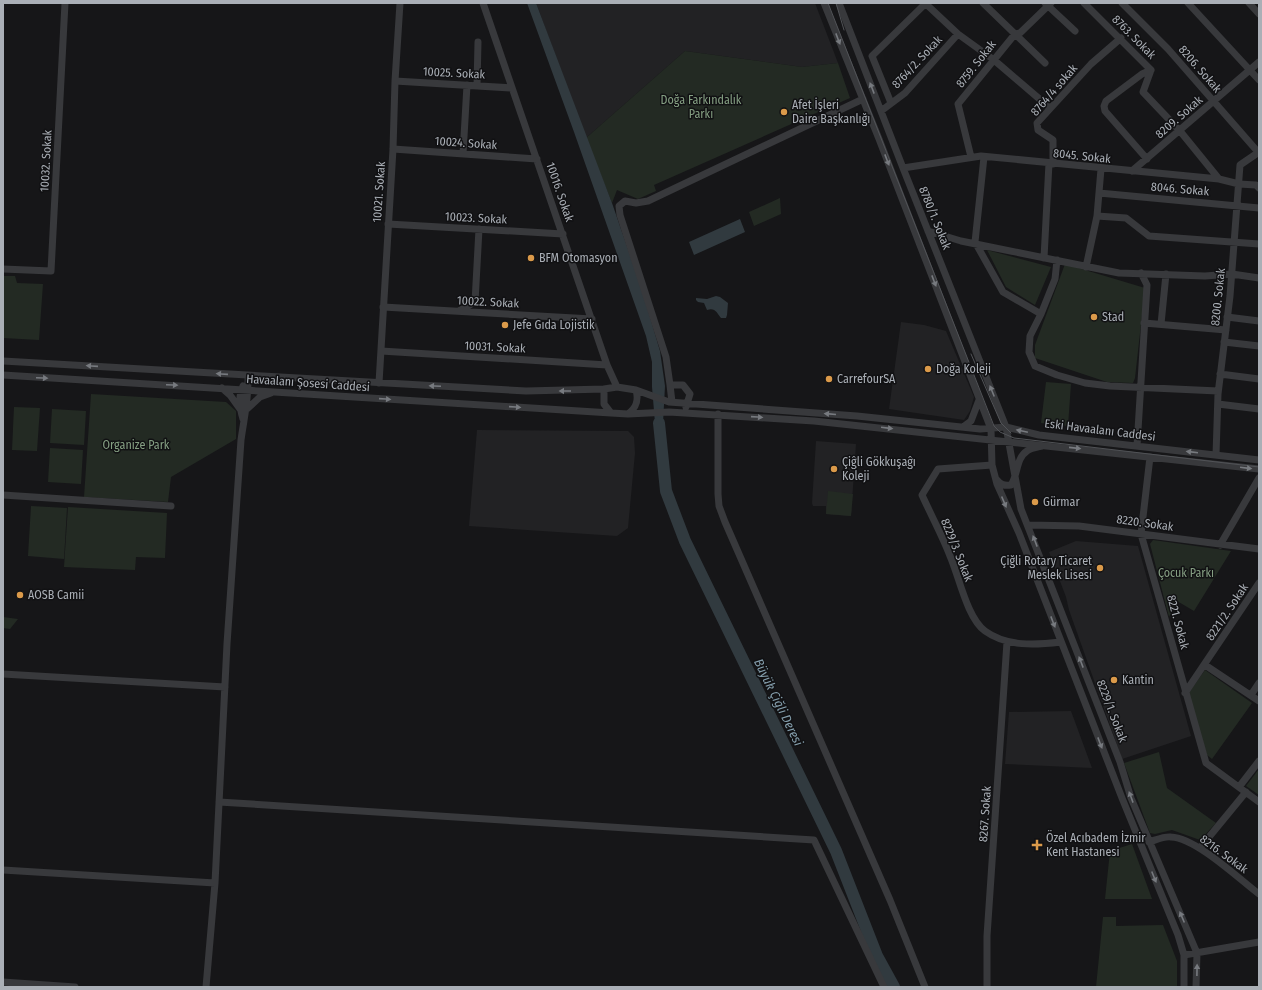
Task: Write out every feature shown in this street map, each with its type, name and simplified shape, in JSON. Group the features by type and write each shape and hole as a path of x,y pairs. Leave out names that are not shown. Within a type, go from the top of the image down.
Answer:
{"street":[{"name":"10032. Sokak","path":"3,269 51,271 65,3"},
{"name":"10021. Sokak","path":"379,382 400,3"},
{"name":"10016. Sokak","path":"483,3 607,365 617,387"},
{"name":"8229/1. Sokak","path":"824,3 863,99 991,429 992,465 1004,503 1019,533 1122,798 1178,935 1184,955 1184,987"},
{"name":"8780/1. Sokak","path":"839,3 880,111 1006,427 1008,442"},
{"path":"925,3 958,34 994,60 1050,108"},
{"name":"8764/2. Sokak","path":"891,103 872,56 925,3"},
{"path":"983,3 1045,63"},
{"name":"8763. Sokak","path":"1084,3 1121,38 1151,70"},
{"name":"8206. Sokak","path":"1122,3 1168,49 1213,102 1259,152"},
{"path":"1188,3 1259,80"},
{"path":"1249,3 1259,14"},
{"path":"1048,4 1075,31"},
{"name":"8759. Sokak","path":"971,157 958,104 1015,34 1020,33 1048,4"},
{"name":"8764/2. Sokak","path":"880,111 905,93 958,34"},
{"name":"8764/4 sokak","path":"1051,163 1053,140 1038,130 1038,123 1091,64 1121,38"},
{"path":"477,86 478,42"},
{"name":"8209. Sokak","path":"1132,171 1259,62"},
{"path":"1151,70 1143,92 1180,131 1219,179"},
{"path":"1147,158 1105,111 1104,106 1106,101 1142,74 1151,70"},
{"name":"10025. Sokak","path":"395,81 512,88"},
{"path":"463,154 467,85"},
{"path":"670,402 670,385 666,357 620,215 619,206 625,201 636,202 648,200 863,99"},
{"name":"10024. Sokak","path":"393,149 537,159"},
{"name":"8200. Sokak","path":"1216,455 1218,391 1232,274 1240,165 1259,152"},
{"name":"8045. Sokak","path":"903,168 971,157 984,157 1219,179 1239,184 1256,185 1259,188"},
{"path":"984,157 975,242 1002,292 1041,314"},
{"path":"1044,258 1051,163"},
{"path":"1086,267 1097,216 1101,169"},
{"name":"8046. Sokak","path":"1099,193 1259,208"},
{"path":"1097,216 1126,218 1149,236 1259,244"},
{"name":"10023. Sokak","path":"388,224 563,234"},
{"path":"459,311 475,302 479,229"},
{"path":"928,231 961,241 975,242 1119,273 1205,276 1232,274 1259,278"},
{"path":"1057,260 1055,278 1041,314 1030,336 1029,352 1035,366 1057,375 1110,386 1140,386 1218,391"},
{"path":"1137,446 1147,285 1141,273"},
{"path":"1161,324 1166,274"},
{"name":"10022. Sokak","path":"383,307 592,319"},
{"path":"1227,317 1259,321"},
{"path":"1144,323 1226,330"},
{"path":"1224,342 1259,346"},
{"name":"10031. Sokak","path":"381,351 607,365"},
{"name":"Havaalanı Şosesi Caddesi","path":"3,361 526,391 604,389"},
{"path":"1220,374 1259,379"},
{"name":"Havaalanı Şosesi Caddesi","path":"3,376 222,388 611,413"},
{"path":"206,987 215,882 224,687 245,390 248,376"},
{"path":"670,385 683,385 690,394 688,404 682,412"},
{"path":"617,387 636,390 636,407 628,414 611,413 604,404 604,389 617,387"},
{"path":"222,388 244,410"},
{"name":"Eski Havaalanı Caddesi","path":"636,390 670,402 963,427 991,429 1006,427 1039,434 1259,460"},
{"path":"244,410 260,397 273,392"},
{"path":"963,427 971,421 979,400"},
{"path":"1218,404 1259,409"},
{"name":"Eski Havaalanı Caddesi","path":"628,414 682,412 814,421 1259,469"},
{"path":"718,414 718,494 723,518 890,900 925,987"},
{"name":"8229/1. Sokak","path":"1008,442 1021,509 1120,762 1131,798 1197,953 1196,987"},
{"path":"995,477 1000,484 1006,486 1011,485 1015,479 1020,460 1027,451 1045,445"},
{"path":"1141,534 1150,457"},
{"name":"8229/3. Sokak","path":"992,465 938,469 922,495 951,558 972,613 984,630 1007,642"},
{"path":"1220,545 1259,478"},
{"path":"3,495 171,506"},
{"name":"8220. Sokak","path":"1028,525 1079,526 1259,550"},
{"name":"8221. Sokak","path":"1141,534 1206,763 1259,802"},
{"name":"8221/2. Sokak","path":"1186,693 1259,583"},
{"path":"1007,642 1035,645 1061,642"},
{"name":"8267. Sokak","path":"987,987 987,936 1007,642"},
{"path":"1205,665 1259,701"},
{"path":"3,674 224,687"},
{"path":"1251,695 1259,683"},
{"path":"1239,787 1259,761"},
{"path":"1200,848 1246,792"},
{"path":"219,802 814,840 884,987"},
{"name":"8216. Sokak","path":"1150,842 1169,836 1182,838 1200,848 1259,894"},
{"path":"3,870 215,882"},
{"path":"1184,955 1259,942"},
{"path":"3,982 75,987"}],"shaded area":[{"path":"527,3 536,3 612,203 642,290 660,351 665,386 663,423 655,423 652,387 652,362 646,336"},
{"path":"536,3 815,3 838,63 802,67 685,51 586,138"},
{"path":"740,219 745,232 694,255 689,242"},
{"path":"716,296 728,303 726,318 721,318 717,312 712,309 707,310 704,303 696,300 696,298 707,299"},
{"name":"Doğa Koleji","path":"901,322 924,325 946,331 974,397 970,411 964,420 889,409"},
{"path":"477,430 628,431 634,437 635,453 628,528 617,536 469,526"},
{"name":"Çiĝli Gökkuşaĝı Koleji","path":"816,441 856,444 851,516 826,514 826,506 813,506"},
{"path":"1076,541 1138,546 1191,736 1122,759 1049,552"},
{"path":"1071,711 1092,768 1005,764 1009,712"}],"green space":[{"name":"Doğa Farkındalık Parkı","path":"685,51 802,67 838,63 850,98 654,185 656,191 638,199 617,190 612,203 586,138"},
{"path":"780,198 781,214 754,226 749,212"},
{"path":"987,250 1051,267 1035,305 1006,287"},
{"name":"Stad","path":"1065,264 1145,288 1135,378 1133,383 1107,382 1035,358 1035,345"},
{"path":"3,276 15,276 17,283 43,284 39,340 3,338"},
{"path":"1046,382 1071,384 1068,426 1041,423"},
{"name":"Organize Park","path":"91,394 226,402 236,411 236,439 171,477 168,502 84,497"},
{"path":"14,407 40,408 37,451 12,450"},
{"path":"52,409 86,411 84,445 50,443"},
{"path":"50,448 83,450 81,484 48,482"},
{"path":"828,491 853,494 851,516 826,514"},
{"path":"31,506 67,508 64,559 28,556"},
{"path":"68,507 167,513 165,558 136,557 135,570 64,567"},
{"name":"Çocuk Parkı","path":"1153,540 1231,551 1194,611 1177,601 1169,617 1150,544"},
{"path":"3,617 18,619 10,629 3,628"},
{"path":"1205,670 1252,703 1212,759 1207,755 1188,694"},
{"path":"1159,752 1167,788 1216,823 1200,840 1172,830 1155,834 1150,833 1124,763"},
{"path":"1259,769 1259,795 1246,786"},
{"path":"1132,844 1152,899 1105,899 1110,851"},
{"path":"1103,917 1116,917 1116,926 1163,925 1177,961 1177,987 1096,987"}],"waterway":[{"name":"Büyük Çiğli Deresi","path":"659,423 666,491 685,541 836,851 877,956 894,987"}],"tram line":[{"path":"828,3 994,426 1000,432 1014,438 1259,467"},
{"path":"836,3 844,30"},
{"path":"971,354 1001,423 1011,433"}],"place":[{"name":"Afet İşleri Daire Başkanlığı","path":"784,112"},
{"name":"BFM Otomasyon","path":"531,258"},
{"name":"Stad","path":"1094,317"},
{"name":"Jefe Gıda Lojistik","path":"505,325"},
{"name":"Doğa Koleji","path":"928,369"},
{"name":"CarrefourSA","path":"829,379"},
{"name":"Çiĝli Gökkuşaĝı Koleji","path":"834,469"},
{"name":"Gürmar","path":"1035,502"},
{"name":"Çiğli Rotary Ticaret Meslek Lisesi","path":"1100,568"},
{"name":"AOSB Camii","path":"20,595"},
{"name":"Kantin","path":"1114,680"},
{"name":"Özel Acıbadem İzmir Kent Hastanesi","path":"1037,845"}]}
